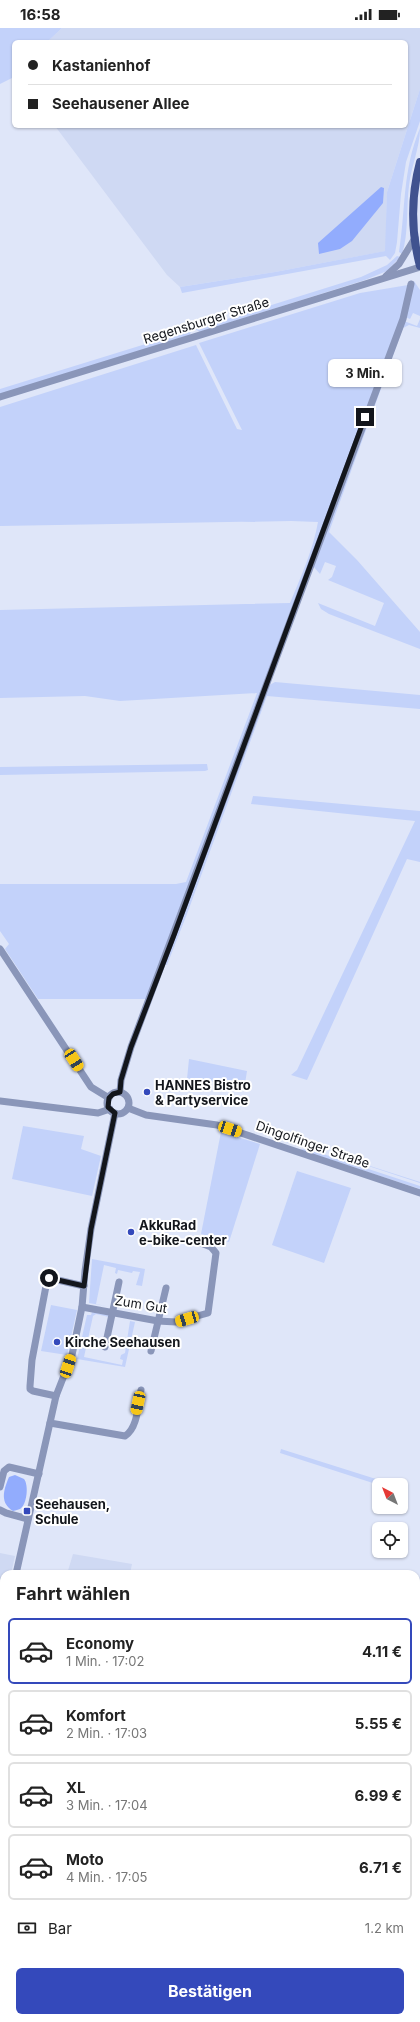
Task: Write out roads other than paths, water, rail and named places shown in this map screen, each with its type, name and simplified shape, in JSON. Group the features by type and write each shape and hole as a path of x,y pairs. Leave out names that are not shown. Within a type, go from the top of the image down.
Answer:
{"main road":[{"path":"420,162 414,202 415,238 420,266"}],"street":[{"path":"383,278 398,264 415,238"},
{"name":"Regensburger Straße","path":"0,397 420,266"},
{"path":"120,1092 121,1080 131,1047 402,319 411,284"},
{"path":"0,949 91,1087 109,1098 112,1111 91,1229 82,1307 72,1354 56,1396 17,1570"},
{"path":"109,1098 113,1094 120,1092"},
{"path":"0,1101 98,1114 112,1111 122,1113 128,1108 128,1098 120,1092"},
{"name":"Dingolfinger Straße","path":"128,1108 146,1115 217,1125 420,1192"},
{"name":"Zum Gut","path":"82,1307 158,1321 176,1322 208,1313 216,1253 211,1247 198,1242"},
{"path":"56,1396 33,1391 30,1386 32,1360 46,1286 49,1278 84,1286"},
{"path":"105,1347 119,1282"},
{"path":"151,1351 166,1288"},
{"path":"50,1423 125,1436 130,1433 133,1428 141,1390"},
{"path":"0,1487 4,1471 9,1467 39,1474"},
{"path":"0,1510 28,1519"}],"water":[{"path":"381,187 384,188 383,203 352,241 340,249 319,254 318,243"},
{"path":"15,1475 24,1479 27,1490 26,1499 22,1507 13,1511 4,1500 4,1492 9,1477"}],"place":[{"name":"HANNES Bistro & Partyservice","path":"147,1092"},
{"name":"AkkuRad e-bike-center","path":"131,1232"},
{"name":"Kirche Seehausen","path":"57,1342"},
{"name":"Seehausen, Schule","path":"27,1511"}]}
